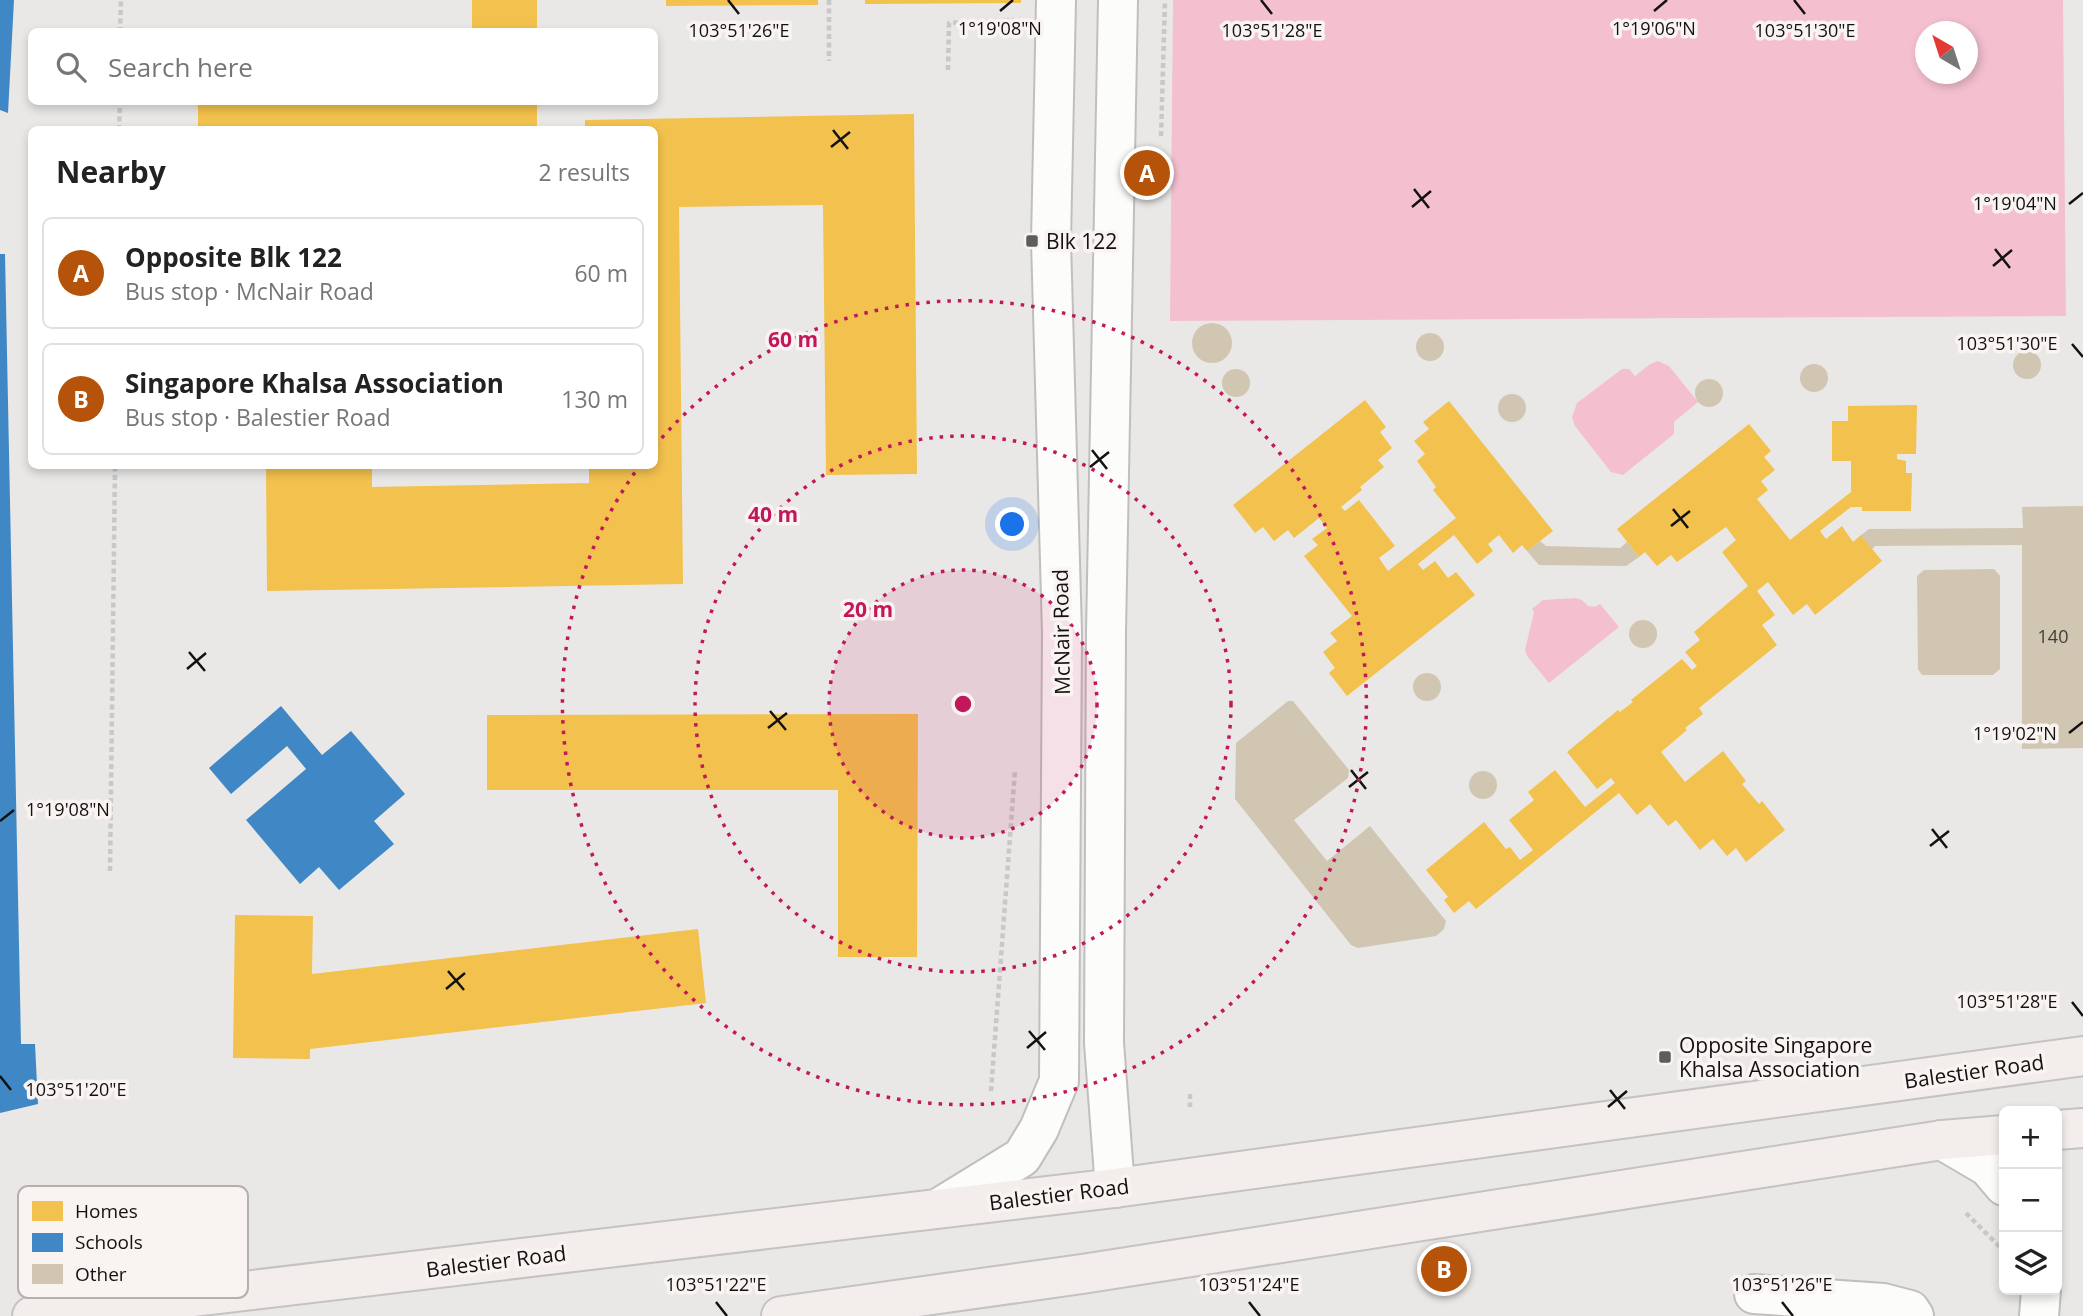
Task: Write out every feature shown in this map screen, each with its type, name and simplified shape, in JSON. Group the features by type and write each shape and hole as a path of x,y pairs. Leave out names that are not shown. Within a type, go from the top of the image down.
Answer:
{"main road":[{"name":"Balestier Road","path":"248,1290 1115,1188 2083,1056"},
{"path":"2062,1130 2083,1128"},
{"path":"781,1316 1082,1274 1942,1140 1999,1135"},
{"name":"Balestier Road","path":"33,1316 184,1298"}],"street":[{"name":"McNair Road","path":"939,1208 1022,1157 1039,1129 1059,1081 1062,633 1051,241 1055,0"},
{"name":"McNair Road","path":"1115,1188 1104,1043 1106,632 1118,0"},
{"path":"1942,1140 1988,1167 1999,1180"},
{"path":"1754,1294 1883,1303 1910,1310 1914,1316"},
{"path":"2039,1316 2041,1295"}],"path":[{"path":"120,28 121,0"},
{"path":"829,0 829,61"},
{"path":"948,70 949,23 1015,20"},
{"path":"119,126 120,105"},
{"path":"110,871 115,469"},
{"path":"1189,1094 1190,1107"},
{"path":"1966,1213 1999,1246"}],"shaded area":[{"path":"1173,0 2063,0 2066,316 1170,321"},
{"path":"1658,361 1669,366 1698,402 1674,422 1674,434 1623,475 1611,472 1575,426 1572,417 1577,403 1622,369 1629,369 1635,376"},
{"path":"1576,598 1588,606 1595,607 1600,604 1619,627 1549,683 1525,650 1534,612 1532,609 1543,600"}],"building: Homes":[{"path":"472,0 537,0 537,28 472,28"},
{"path":"666,0 818,0 818,5 666,6"},
{"path":"865,0 1021,0 1021,3 865,4"},
{"path":"198,105 537,105 537,126 198,126"},
{"path":"914,114 917,474 826,475 823,205 679,207 683,584 267,591 266,469 372,469 372,487 589,483 589,469 658,469 658,126 585,126 585,120"},
{"path":"1365,400 1386,427 1380,432 1392,448 1378,460 1384,467 1341,507 1345,511 1359,500 1395,546 1379,558 1388,571 1456,518 1433,490 1436,487 1417,461 1425,454 1414,441 1429,429 1423,422 1449,401 1553,531 1527,551 1522,545 1513,553 1499,535 1488,544 1493,551 1477,564 1454,535 1418,564 1423,570 1435,561 1448,578 1456,572 1475,595 1347,696 1329,673 1335,668 1323,652 1337,641 1330,633 1352,616 1304,556 1318,545 1312,539 1327,528 1319,518 1294,538 1288,530 1274,541 1263,527 1255,533 1233,505"},
{"path":"1917,405 1916,454 1897,454 1897,459 1906,461 1906,473 1912,473 1911,511 1862,511 1862,507 1851,507 1820,531 1826,539 1842,526 1853,542 1861,535 1882,561 1815,615 1807,604 1793,615 1768,582 1757,591 1775,615 1762,625 1777,645 1699,708 1703,714 1661,752 1685,782 1723,751 1746,781 1742,784 1759,804 1762,801 1785,830 1746,862 1736,848 1727,856 1713,839 1700,850 1676,820 1668,826 1650,804 1637,815 1619,793 1476,909 1469,901 1454,913 1444,900 1448,897 1426,870 1484,822 1506,849 1510,847 1520,860 1533,850 1509,820 1534,800 1528,792 1555,770 1585,807 1615,783 1611,778 1597,789 1567,752 1618,710 1620,712 1633,702 1631,700 1682,659 1692,670 1697,666 1685,652 1700,640 1694,632 1748,586 1722,552 1736,540 1726,527 1677,562 1671,555 1657,566 1645,552 1639,557 1617,529 1749,424 1771,451 1764,457 1775,470 1761,481 1768,490 1757,499 1790,540 1851,492 1851,461 1832,461 1832,421 1848,421 1848,406"},
{"path":"918,714 917,957 838,957 838,790 487,790 487,715"},
{"path":"235,915 313,916 312,974 698,929 706,1003 310,1049 310,1059 233,1058"}],"building: Schools":[{"path":"0,0 14,0 8,113 0,110"},
{"path":"0,254 5,254 21,1044 35,1044 38,1104 0,1113"},
{"path":"281,706 322,755 351,731 405,794 374,821 394,844 339,890 319,867 300,884 246,820 306,769 287,746 231,794 209,768"}],"building: Other":[{"path":"1212,323 1220,324 1226,329 1231,335 1231,351 1226,357 1220,362 1212,363 1204,362 1198,357 1193,351 1192,343 1193,335 1198,329 1204,324"},
{"path":"1430,333 1440,337 1444,347 1440,357 1430,361 1420,357 1416,347 1420,337"},
{"path":"2027,351 2037,355 2041,365 2037,375 2027,379 2017,375 2013,365 2017,355"},
{"path":"1814,364 1824,368 1828,378 1824,388 1814,392 1804,388 1800,378 1804,368"},
{"path":"1236,369 1246,373 1250,383 1246,393 1236,397 1226,393 1222,383 1226,373"},
{"path":"1709,379 1719,383 1723,393 1719,403 1709,407 1699,403 1695,393 1699,383"},
{"path":"1512,394 1522,398 1526,408 1522,418 1512,422 1502,418 1498,408 1502,398"},
{"path":"2083,506 2083,748 2022,749 2022,545 1875,546 1872,549 1861,535 1869,529 2023,528 2022,507"},
{"path":"1540,541 1546,546 1620,548 1627,542 1639,557 1626,566 1539,565 1527,551"},
{"path":"1994,569 2000,576 2000,669 1993,675 1922,675 1918,669 1917,576 1924,570"},
{"path":"1643,620 1653,624 1657,634 1653,644 1643,648 1633,644 1629,634 1633,624"},
{"path":"1427,673 1437,677 1441,687 1437,697 1427,701 1417,697 1413,687 1417,677"},
{"path":"1288,701 1293,701 1349,770 1348,778 1294,820 1327,861 1370,826 1446,921 1444,929 1436,936 1358,948 1351,945 1235,799 1236,743"},
{"path":"1483,771 1493,775 1497,785 1493,795 1483,799 1473,795 1469,785 1473,775"}],"place":[{"name":"Opposite Blk 122","path":"1147,173"},
{"name":"Blk 122","path":"1032,241"},
{"name":"Opposite Singapore Khalsa Association","path":"1665,1057"},
{"name":"Singapore Khalsa Association","path":"1444,1269"}]}
